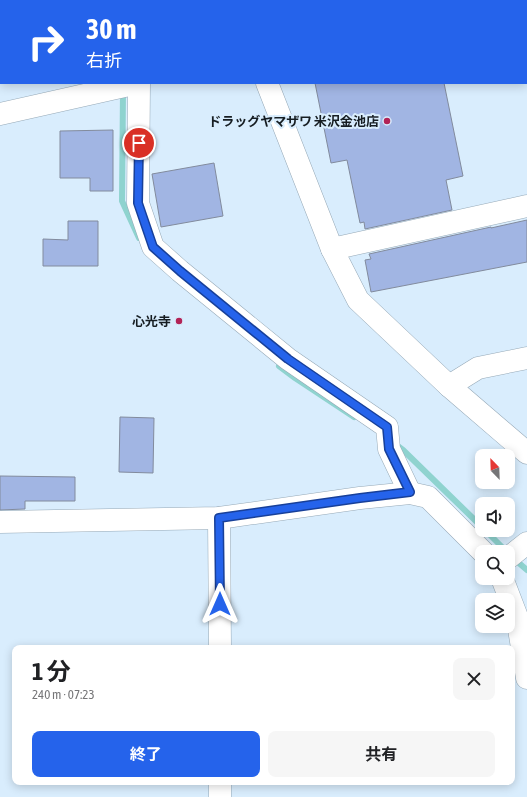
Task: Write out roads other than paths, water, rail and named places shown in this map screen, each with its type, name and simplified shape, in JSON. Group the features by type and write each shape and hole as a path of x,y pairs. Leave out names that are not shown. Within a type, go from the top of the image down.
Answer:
{"street":[{"path":"0,114 135,84"},
{"path":"139,84 138,203 153,247 180,271 288,359 387,427 389,449 410,492"},
{"path":"267,84 332,249 358,300 449,386 527,453"},
{"path":"332,249 527,206"},
{"path":"449,386 478,368 527,358"},
{"path":"0,522 219,518 410,492 428,497 476,545"},
{"path":"219,518 220,645"},
{"path":"515,552 527,543"},
{"path":"505,585 517,617 527,678"},
{"path":"220,785 220,797"}],"waterway":[{"path":"123,91 122,201 139,238"},
{"path":"279,366 354,417"},
{"path":"395,444 475,520"},
{"path":"492,537 500,545"},
{"path":"515,560 527,570"}],"place":[{"name":"ドラッグヤマザワ 米沢金池店","path":"387,121"},
{"name":"心光寺","path":"179,321"}]}
